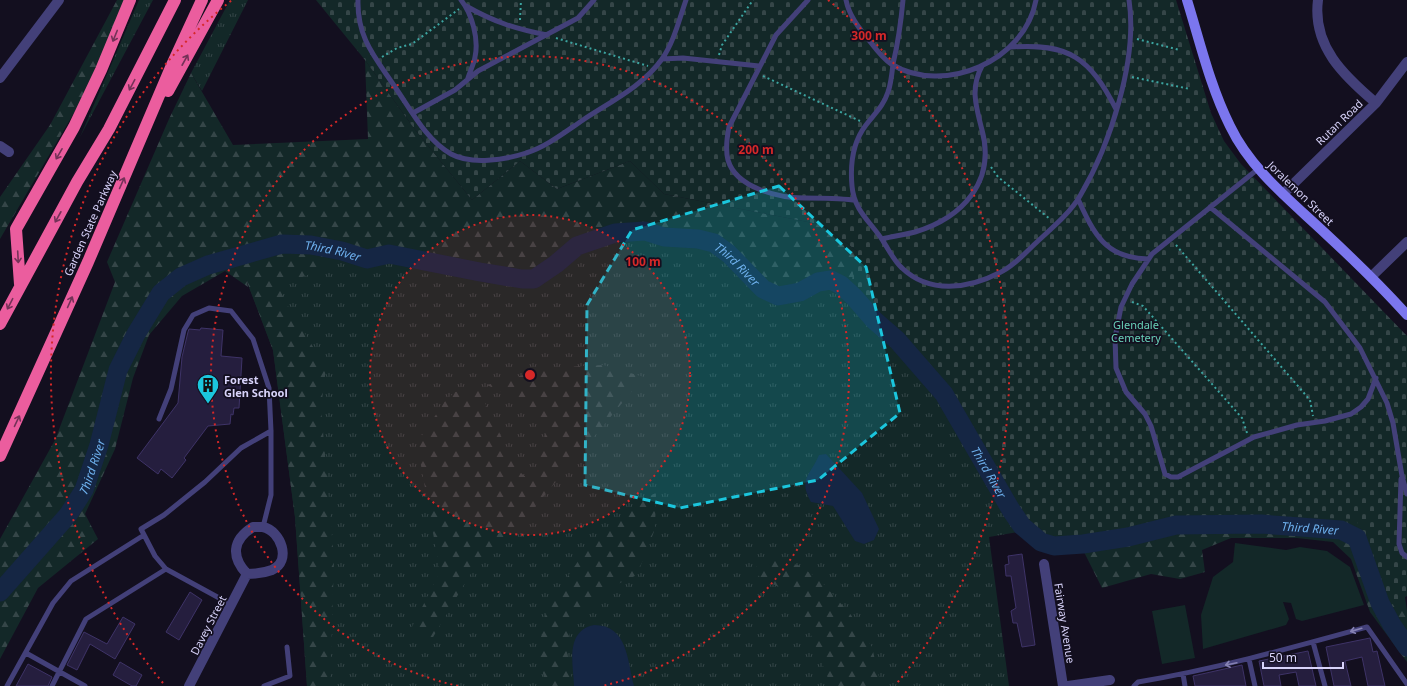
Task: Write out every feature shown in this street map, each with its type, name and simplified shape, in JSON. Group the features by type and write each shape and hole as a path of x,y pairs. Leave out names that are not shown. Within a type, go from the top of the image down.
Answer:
{"highway":[{"path":"20,285 16,229 74,127 130,0"},
{"path":"0,324 20,285 109,129 174,0"},
{"name":"Garden State Parkway","path":"0,456 140,143 172,64 202,0"},
{"path":"140,143 218,0"}],"street":[{"path":"0,78 59,0"},
{"name":"Joralemon Street","path":"1187,0 1212,83 1230,126 1258,169 1372,276 1407,315"},
{"path":"1318,0 1321,33 1338,68 1351,82 1376,103"},
{"name":"Rutan Road","path":"1283,194 1376,103 1407,62"},
{"path":"0,146 9,152"},
{"path":"1372,276 1407,242"},
{"path":"263,527 272,532 279,540 283,549 282,560 274,569 260,573 247,574 239,564 236,553 237,541 244,532 253,528 263,527"},
{"name":"Fairway Avenue","path":"1044,564 1063,686"},
{"name":"Davey Street","path":"193,684 247,574"},
{"path":"1068,686 1110,680"}],"lane":[{"path":"358,0 359,26 367,46 413,113 439,146 452,155 472,159 509,158 526,153 556,137 632,88 655,68 662,58 675,32 686,0"},
{"path":"413,113 455,90 478,71 578,18 594,0"},
{"path":"808,0 780,30 759,66 729,127 727,151 730,167 750,185 782,196 853,200"},
{"path":"846,0 848,8 860,28 883,57 893,65 912,72 937,76 955,75 982,66 1011,47 1030,20 1036,0"},
{"path":"903,0 901,24 889,91 884,103 877,114 867,124 853,149 851,171 853,200 882,239 900,267 911,276 929,284 941,287 959,286 1000,273 1018,260 1056,224 1078,199 1092,174 1109,133 1125,76 1130,38 1129,0"},
{"path":"464,4 496,22 520,30 547,35"},
{"path":"464,4 473,25 476,47 476,56 466,80"},
{"path":"1011,47 1041,46 1069,53 1090,68 1103,85 1116,109"},
{"path":"662,58 718,60 759,66"},
{"path":"882,239 915,232 943,219 960,209 972,196 980,181 984,169 985,156 982,131 974,100 976,77 982,66"},
{"path":"1258,169 1148,259 1124,299 1118,318 1115,338 1116,368 1126,392 1145,414 1151,426 1164,474 1171,477 1178,477 1250,440 1273,431 1314,421 1342,417 1361,407 1368,399 1376,378"},
{"path":"1078,199 1098,238 1117,253 1148,259"},
{"path":"1210,207 1325,302 1360,348 1387,403 1393,423 1402,476 1407,494"},
{"path":"159,419 171,390 184,330 193,315 209,308 231,311 253,339 269,388 272,431 271,495 263,527"},
{"path":"232,605 166,569 155,556 141,529 164,514 205,482 241,448 272,431"},
{"path":"1402,476 1400,480 1399,544 1402,553 1407,557"},
{"path":"8,686 55,599 71,581 144,535"},
{"path":"52,686 86,619 166,569"},
{"path":"1134,686 1138,682 1249,660 1367,627 1407,684"},
{"path":"1313,642 1324,686"},
{"path":"264,686 290,676 288,646"},
{"path":"26,652 60,670 85,686"},
{"path":"1249,660 1255,686"},
{"path":"1183,674 1185,686"}],"path":[{"path":"520,30 521,0"},
{"path":"718,60 722,45 753,0"},
{"path":"377,60 397,48 412,44 420,39 464,4"},
{"path":"547,35 655,68"},
{"path":"1130,38 1180,50"},
{"path":"756,72 867,124"},
{"path":"1125,76 1190,89"},
{"path":"985,156 990,161 994,172 998,177 1056,224"},
{"path":"1171,239 1310,400 1314,421"},
{"path":"1124,299 1143,306 1242,418 1250,440"}],"highlighted area":[{"path":"779,186 866,267 900,413 818,480 680,508 585,485 587,305 632,230"}],"green space":[{"path":"117,0 125,0 92,82 0,239 0,197 50,125"},
{"path":"139,0 153,0 80,137"},
{"path":"230,0 248,0 202,91 191,73"},
{"name":"Glendale Cemetery","path":"316,0 1176,0 1211,113 1224,141 1241,164 1407,336 1407,596 1391,605 1356,519 1196,514 1136,525 1094,537 1053,538 1038,531 1021,516 1002,487 957,397 910,339 880,316 852,280 857,251 823,225 664,194 630,161 557,189 520,161 472,200 413,127 365,60"},
{"path":"365,60 413,127 472,200 520,161 557,189 630,161 664,194 823,225 857,251 1391,502 1407,611 1407,662 1370,612 1351,559 1333,542 1297,538 1231,538 1202,550 1205,572 1180,579 1151,574 1102,588 1084,552 1048,550 1018,532 1022,526 984,466 944,394 897,340 874,320 854,297 841,285 831,280 818,282 800,292 778,296 763,289 729,254 714,243 698,239 664,237 645,231 615,233 577,246 556,264 534,279 522,279 480,272 389,254 367,259 342,251 322,270 282,284 283,298 326,368 321,408 334,560 330,686 307,686 295,517 273,350 246,279 248,287 225,271 182,296 149,335 133,378 115,449 85,514 98,539 38,588 0,659 0,539 55,440 115,282 107,262 169,119 191,73 233,145 368,139"},
{"path":"645,231 664,237 698,239 714,243 729,254 763,289 800,292 818,282 831,280 841,285 854,297 874,320 897,340 944,394 984,466 1022,526 1018,532 989,537 1009,686 307,686 295,517 273,350 242,269 342,251 367,259 389,254 480,272 556,264 577,246 615,233"},
{"path":"603,365 644,377 533,509 472,571 429,644 411,629 440,572 417,443 445,401 455,392 478,389 518,471 530,480 538,466 547,426 519,400 487,385 549,368"},
{"path":"656,493 655,529 637,575 607,589 576,614 566,645 573,686 546,686 538,652 547,607 583,554 644,498"},
{"path":"1235,543 1286,550 1300,547 1327,551 1350,567 1364,605 1302,621 1296,619 1291,603 1283,602 1289,619 1286,625 1203,649 1201,615 1213,577 1233,562"},
{"path":"771,559 798,565 819,579 851,615 872,647 881,686 831,686 796,597 757,575 756,562"},
{"path":"1185,605 1195,658 1162,664 1152,611"}],"water":[{"path":"826,454 862,493 879,529 874,540 864,544 855,541 833,506 811,502 807,494 805,483 819,455"},
{"path":"594,625 605,627 614,631 620,637 627,655 634,686 574,686 572,658 575,641 578,634 585,628"}],"building":[{"name":"Forest Glen School","path":"201,328 223,330 221,356 242,358 239,408 234,408 233,415 231,414 230,424 208,426 184,458 186,460 172,478 161,469 158,474 137,458 178,403 182,357 188,332 189,329 200,330"},
{"path":"1022,554 1035,645 1022,647 1017,623 1013,623 1011,611 1016,608 1011,576 1006,576 1005,565 1009,564 1008,556"},
{"path":"190,592 202,600 179,640 166,632"},
{"path":"123,617 135,624 115,659 90,644 77,670 67,665 84,632 107,644"},
{"path":"1370,638 1373,652 1377,651 1385,686 1368,686 1362,657 1345,661 1351,686 1334,686 1326,647"},
{"path":"1308,651 1316,686 1299,686 1296,672 1279,675 1281,686 1264,686 1259,661"},
{"path":"120,662 142,675 136,686 132,686 113,675"},
{"path":"28,664 52,677 48,686 16,686"},
{"path":"1242,665 1246,686 1195,686 1193,676"}],"waterway":[{"name":"Third River","path":"0,592 68,515 84,490 99,445 118,370 136,334 161,293 181,277 208,265 282,244 311,245 342,251 367,259 389,254 480,272 522,279 534,279 556,264 577,246 615,233 645,231 664,237 698,239 714,243 729,254 763,289 778,296 800,292 818,282 831,280 841,285 854,297 874,320 897,340 944,394 1011,510 1022,526 1041,542 1054,546 1083,544 1128,537 1176,525 1261,524 1341,530 1357,538 1380,603 1392,625 1407,647"}],"place":[{"name":"Forest Glen School","path":"208,404"}]}
